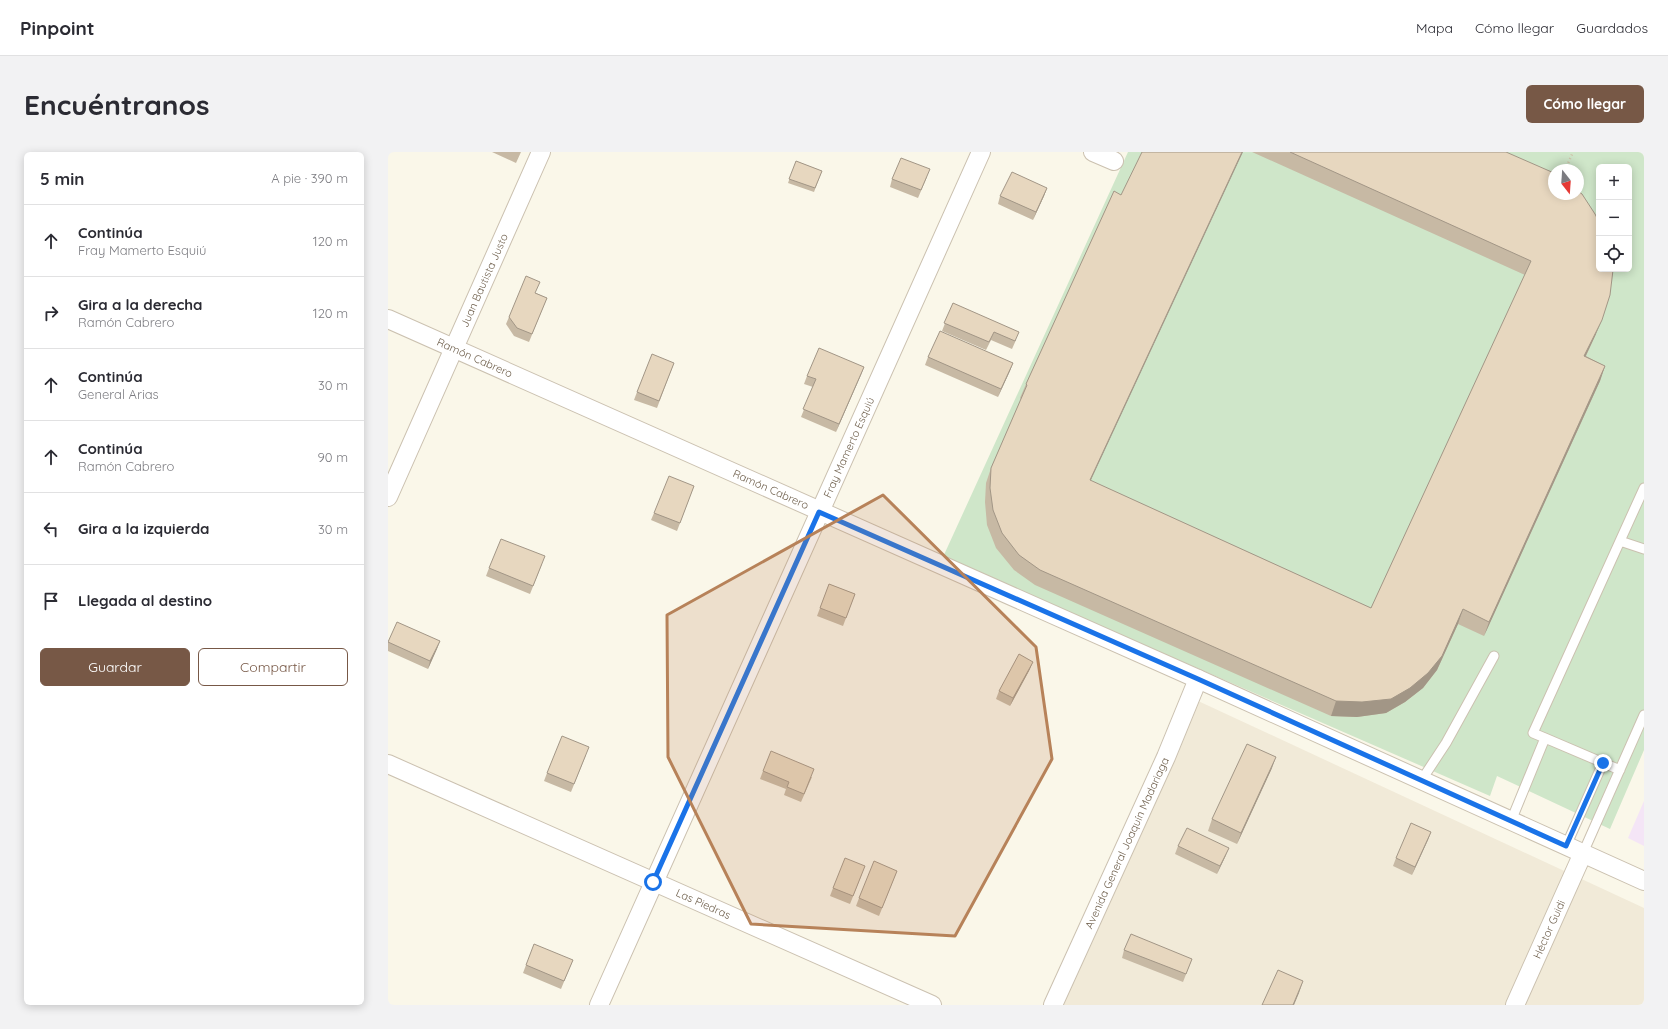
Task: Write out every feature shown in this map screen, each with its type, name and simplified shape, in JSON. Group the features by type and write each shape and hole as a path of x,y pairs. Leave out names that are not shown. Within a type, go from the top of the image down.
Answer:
{"street":[{"name":"Juan Bautista Justo","path":"388,497 541,152"},
{"name":"Fray Mamerto Esquiú","path":"599,1005 981,152"},
{"path":"1093,152 1114,162"},
{"name":"Ramón Cabrero","path":"388,319 819,512 1198,679 1421,781"},
{"name":"Avenida General Joaquín Madariaga","path":"1053,1005 1166,757 1198,679"},
{"name":"Las Piedras","path":"388,764 932,1005"},
{"path":"1421,781 1644,881"},
{"name":"Héctor Guidi","path":"1516,1005 1583,854"}],"lane":[{"path":"1620,770 1533,733 1644,488"},
{"path":"1620,541 1644,549"},
{"path":"1421,781 1446,743 1494,656"},
{"path":"1583,854 1644,715"},
{"path":"1511,821 1545,738"},
{"path":"1566,846 1603,763"}],"path":[{"path":"1568,164 1573,152"}],"highlighted area":[{"path":"883,495 1036,647 1052,759 955,936 751,924 668,757 667,615"}],"shaded area":[{"path":"1196,700 1644,908 1644,1005 1063,1005"},
{"path":"1644,801 1644,846 1628,838"}],"green space":[{"path":"1128,152 1644,152 1644,750 1610,829 1497,776 1490,796 943,557"}],"building":[{"path":"1142,152 1242,152 1090,480 1371,608 1531,261 1290,152 1506,152 1548,170 1548,200 1584,200 1584,197 1595,214 1596,272 1613,272 1610,295 1602,320 1584,356 1605,366 1489,622 1463,609 1442,656 1428,673 1410,688 1391,699 1362,702 1336,701 1040,570 1019,555 1002,533 993,510 990,488 991,468 1027,385 1026,384 1114,191 1121,195"},
{"path":"901,158 930,169 921,190 892,179"},
{"path":"796,161 822,171 815,188 789,179"},
{"path":"1012,172 1047,188 1036,212 1000,196"},
{"path":"526,276 540,282 535,293 547,298 532,334 517,328 509,317"},
{"path":"953,303 1019,332 1015,341 994,332 989,342 944,323"},
{"path":"940,331 1013,363 1001,389 928,357"},
{"path":"819,348 864,367 839,424 803,409 816,379 807,376"},
{"path":"652,354 674,363 659,401 637,392"},
{"path":"669,476 694,486 680,523 654,513"},
{"path":"501,539 545,556 533,586 489,568"},
{"path":"829,584 855,594 846,618 820,608"},
{"path":"397,622 440,641 430,661 388,642"},
{"path":"1019,654 1033,662 1013,698 999,691"},
{"path":"562,736 589,747 574,784 547,773"},
{"path":"1247,744 1276,757 1241,833 1212,819"},
{"path":"771,751 814,769 804,794 787,787 789,782 763,771"},
{"path":"1411,823 1431,832 1415,867 1396,858"},
{"path":"1187,828 1229,848 1220,866 1178,846"},
{"path":"845,858 865,866 853,896 833,888"},
{"path":"874,861 897,871 882,908 859,898"},
{"path":"1131,934 1192,959 1186,974 1124,950"},
{"path":"534,944 573,960 564,981 526,965"},
{"path":"1278,970 1303,981 1293,1005 1262,1005"}],"route":[{"path":"653,882 819,512 1198,679 1292,723 1566,846 1603,763"}]}
